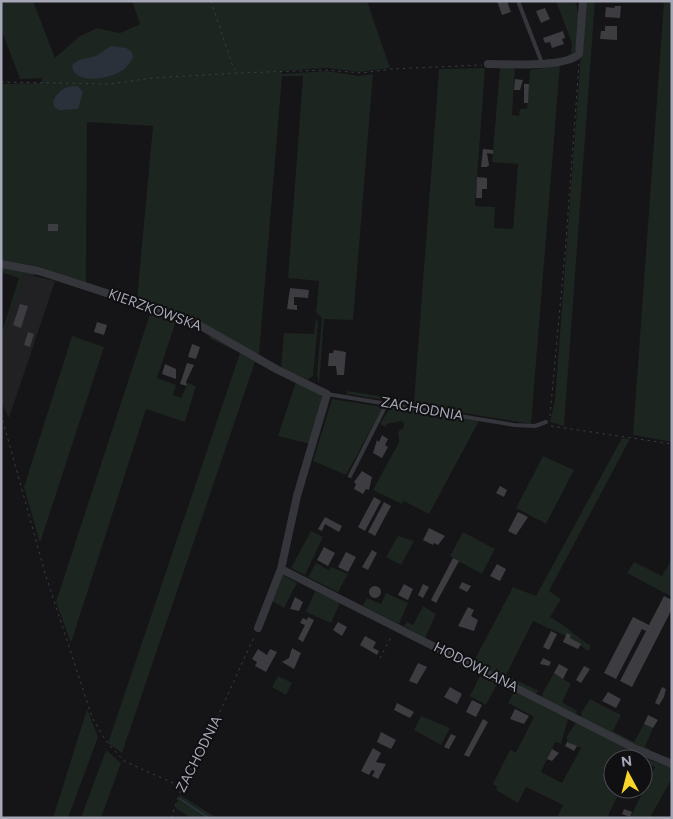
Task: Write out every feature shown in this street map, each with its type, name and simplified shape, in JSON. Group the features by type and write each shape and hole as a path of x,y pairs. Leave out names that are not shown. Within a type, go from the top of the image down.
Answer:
{"street":[{"path":"488,64 542,63 570,60 579,54 583,1"},
{"name":"KIERZKOWSKA","path":"1,264 39,271 192,322 278,370 327,394"},
{"path":"258,628 281,569 297,496 327,394"},
{"name":"HODOWLANA","path":"281,569 636,749 672,764"}],"lane":[{"path":"518,1 542,63"},
{"name":"ZACHODNIA","path":"327,394 514,424 535,426 546,422"},
{"path":"350,476 387,403"}],"path":[{"path":"211,1 233,67 239,73"},
{"path":"579,54 552,410 546,422 556,428 672,444"},
{"path":"1,82 111,84 152,78 239,73 326,70 362,73 391,69 488,64"},
{"path":"1,414 45,573 92,717 106,741 124,761 182,787"},
{"path":"380,658 396,627"},
{"name":"ZACHODNIA","path":"171,818 182,787 218,716 258,628"}],"shaded area":[{"path":"1,1 33,1 55,58 80,36 97,28 120,33 140,24 132,1 367,1 390,68 360,72 326,68 282,71 282,74 326,71 359,76 373,74 353,320 324,319 319,385 317,374 322,318 316,312 319,281 288,278 303,76 282,76 259,355 189,316 137,299 153,126 87,122 86,283 41,267 1,260 1,84 42,83 42,78 20,79 1,29"},
{"path":"556,1 575,1 579,31 577,47 569,58 550,61 544,57 558,59 571,54 572,43"},
{"path":"585,1 595,1 564,426 550,422 555,400"},
{"path":"664,1 672,1 672,442 633,435"},
{"path":"111,46 126,48 132,52 133,58 123,70 110,76 93,79 79,76 74,72 72,65 79,60 96,56"},
{"path":"560,65 531,424 347,394 347,391 414,401 439,69 485,68 475,206 495,207 494,228 513,229 518,164 492,162 500,68 515,67 512,115 519,116 520,109 527,109 530,70"},
{"path":"78,86 83,92 78,109 59,110 54,107 53,101 57,94 66,88"},
{"path":"1,267 33,273 34,276 24,274 1,343 1,335 19,278 1,272"},
{"path":"24,274 55,281 9,418 1,402 1,343"},
{"path":"151,311 177,318 157,378 176,385 173,395 181,398 188,383 196,386 185,422 146,409 71,643 56,602"},
{"path":"316,318 318,322 313,376 307,380 281,368 284,333 314,334"},
{"path":"72,336 104,347 40,543 24,487"},
{"path":"210,336 320,394 322,397 310,444 278,436 296,382 255,362 122,753 108,743 240,353 209,338"},
{"path":"332,399 383,407 346,475 313,461"},
{"path":"391,406 479,421 429,514 404,501 402,504 373,490 399,442 398,432 404,427 404,423 401,421 387,424 386,427 380,424"},
{"path":"622,438 630,439 549,591 561,599 550,617 591,646 588,651 570,638 571,635 566,636 533,621 506,675 539,691 535,694 475,664 474,661 513,587 536,596"},
{"path":"543,456 574,470 546,524 516,508"},
{"path":"311,531 323,537 305,575 291,568"},
{"path":"463,532 495,549 482,574 460,562 458,564 459,561 450,556"},
{"path":"398,536 414,541 401,565 386,557"},
{"path":"672,559 672,597 627,573 634,562 662,576"},
{"path":"316,563 329,570 331,567 348,574 338,592 308,577"},
{"path":"283,575 297,583 284,608 272,601"},
{"path":"315,591 340,603 331,623 306,612"},
{"path":"386,593 408,603 399,624 363,606 367,598 381,604"},
{"path":"423,606 436,614 425,638 404,626 407,622 413,625"},
{"path":"554,673 571,684 562,702 577,711 576,714 542,697"},
{"path":"278,676 292,683 286,695 272,687"},
{"path":"480,676 497,684 486,705 470,696"},
{"path":"514,692 568,719 561,744 555,742 541,772 562,783 581,748 567,742 567,736 575,724 579,723 628,749 603,749 603,799 616,799 607,818 557,818 563,805 526,787 518,803 496,790 497,787 493,784 510,750 516,752 534,717 508,703"},
{"path":"590,699 621,715 613,731 634,742 644,724 653,728 645,747 650,749 645,749 582,718 581,713"},
{"path":"87,709 98,737 68,818 53,818"},
{"path":"421,716 450,728 441,745 414,730"},
{"path":"106,750 121,763 101,818 81,818"},
{"path":"653,761 672,768 672,778 651,816 656,818 630,818 639,799 653,799 653,771 655,767 653,766"},
{"path":"180,795 217,818 192,818 175,808"}],"building":[{"path":"497,1 507,1 511,12 502,15"},
{"path":"615,6 621,6 620,18 605,17 606,7 614,8"},
{"path":"545,8 550,19 541,23 536,11"},
{"path":"605,26 617,26 617,40 600,39 601,31 605,31"},
{"path":"563,31 565,38 562,39 564,44 552,48 550,42 545,43 543,38"},
{"path":"515,79 523,80 520,90 514,90"},
{"path":"524,84 529,84 528,103 524,103"},
{"path":"483,149 493,150 493,154 487,153 489,165 487,167 481,167"},
{"path":"477,177 487,178 487,189 482,189 482,198 476,198"},
{"path":"48,224 58,224 58,231 48,231"},
{"path":"290,288 309,290 308,298 294,297 294,305 297,305 297,310 287,309"},
{"path":"20,304 28,306 21,328 13,325"},
{"path":"97,322 107,325 104,335 94,332"},
{"path":"28,332 34,334 30,347 24,345"},
{"path":"192,344 200,347 196,359 188,357"},
{"path":"334,350 346,352 344,375 337,375 336,366 328,366 329,353 333,353"},
{"path":"187,363 194,365 186,382 187,386 180,384"},
{"path":"165,364 176,369 176,379 162,374"},
{"path":"382,435 388,439 385,445 388,447 382,458 373,453 377,440 379,442"},
{"path":"362,471 372,477 369,490 366,489 363,494 354,489 356,484 354,482"},
{"path":"500,486 507,490 504,497 496,493"},
{"path":"374,497 381,501 365,531 358,527"},
{"path":"384,502 391,506 375,536 368,532"},
{"path":"518,512 528,517 516,535 508,531"},
{"path":"325,517 342,526 339,532 325,524 322,531 318,529"},
{"path":"429,528 445,536 438,545 434,543 433,545 423,540"},
{"path":"324,547 335,553 328,566 317,560"},
{"path":"372,550 377,553 368,570 362,567"},
{"path":"346,552 356,557 348,572 338,567"},
{"path":"453,558 459,561 436,603 431,600"},
{"path":"497,564 506,569 500,581 490,576"},
{"path":"462,582 471,586 467,592 459,588"},
{"path":"404,584 413,589 408,600 398,595"},
{"path":"423,584 429,587 423,598 418,595"},
{"path":"375,586 381,592 375,598 369,592"},
{"path":"664,596 672,600 672,609 632,687 620,681 646,631 642,629 616,679 604,673 633,617 649,625"},
{"path":"295,597 303,602 299,611 290,609"},
{"path":"468,607 474,610 471,616 478,620 474,631 458,626"},
{"path":"308,617 314,620 303,642 298,639 305,625 300,623 303,618 307,620"},
{"path":"338,622 347,627 342,636 333,630"},
{"path":"551,631 557,634 549,650 543,647"},
{"path":"567,633 571,635 570,638 581,644 578,649 563,642"},
{"path":"365,636 376,642 373,648 379,651 377,655 360,645"},
{"path":"292,648 301,653 294,669 282,662 289,658"},
{"path":"258,649 267,655 270,649 277,652 266,672 255,666 257,662 252,659"},
{"path":"543,658 551,662 549,666 540,664"},
{"path":"418,663 427,667 417,684 409,681"},
{"path":"559,664 568,669 563,679 554,673"},
{"path":"584,666 590,669 581,683 576,680"},
{"path":"450,687 462,694 457,704 444,697"},
{"path":"662,687 666,689 659,705 655,703"},
{"path":"608,692 621,699 616,708 602,701"},
{"path":"472,700 482,705 476,717 466,712"},
{"path":"397,703 414,712 410,718 394,710"},
{"path":"515,709 529,716 524,724 510,719"},
{"path":"648,715 658,720 653,728 644,724"},
{"path":"483,719 488,722 469,757 464,755"},
{"path":"381,732 396,740 391,749 377,742"},
{"path":"451,734 456,736 449,749 444,747"},
{"path":"567,742 577,746 574,751 565,746"},
{"path":"373,748 381,753 376,762 386,764 378,779 372,776 375,771 372,770 369,775 361,771"},
{"path":"552,749 559,753 552,761 547,759"},
{"path":"624,809 632,812 630,817 622,814"}],"waterway":[{"path":"180,799 209,818"}]}
